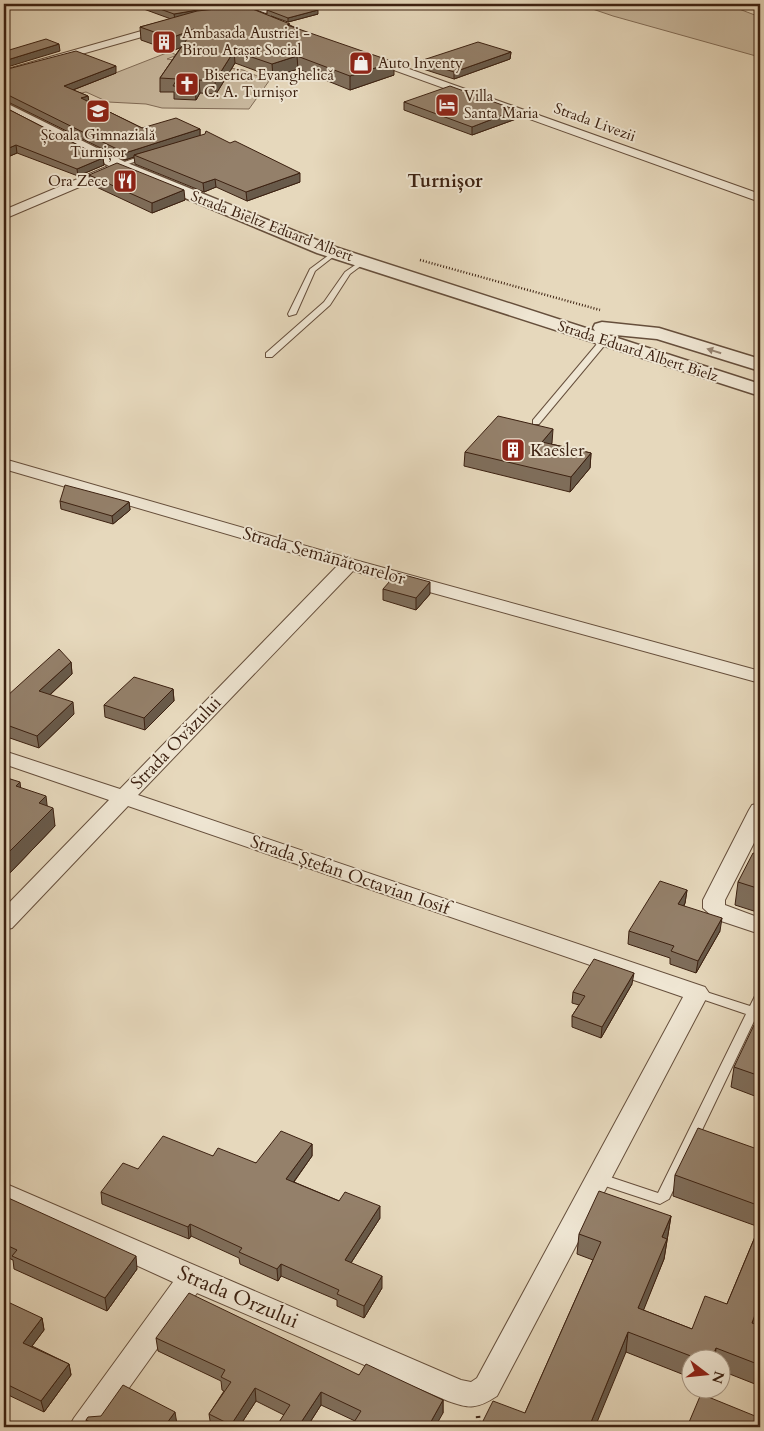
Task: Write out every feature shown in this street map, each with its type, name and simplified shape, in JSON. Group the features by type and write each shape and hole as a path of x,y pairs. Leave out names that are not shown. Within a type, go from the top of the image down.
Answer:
{"street":[{"path":"248,14 296,4"},
{"path":"222,9 248,14 268,21"},
{"path":"4,73 178,24"},
{"name":"Strada Livezii","path":"356,53 760,198"},
{"name":"Strada Bieltz Eduard Albert","path":"4,106 119,165 335,253 550,322"},
{"path":"4,216 119,165"},
{"name":"Strada Eduard Albert Bielz","path":"550,322 760,390"},
{"name":"Strada Eduard Albert Bielz","path":"550,322 659,334 760,365"},
{"name":"Strada Semănătoarelor","path":"4,464 349,564 760,677"},
{"name":"Strada Ovăzului","path":"4,922 349,564"},
{"name":"Strada Ștefan Octavian Iosif","path":"4,758 697,993"},
{"path":"760,810 714,900 714,908 723,914 760,926"},
{"path":"598,1178 697,993"},
{"name":"Strada Orzului","path":"4,1193 192,1278 458,1392 474,1396 487,1387 598,1178"},
{"path":"84,1427 192,1278"}],"lane":[{"path":"119,165 159,152"},
{"path":"292,314 312,270 335,253"},
{"path":"269,354 327,303 347,273 363,262"},
{"path":"536,422 605,340"},
{"path":"697,993 757,1013"},
{"path":"598,1178 660,1199 664,1195 757,1013 760,997"}],"path":[{"path":"414,258 603,310"}],"shaded area":[{"path":"578,4 726,4 760,17 760,54 756,56 613,16"},
{"path":"169,52 177,55 167,59 243,70 269,81 249,109 162,108 146,104 108,102 86,92 59,98 54,97"}],"building":[{"path":"146,4 224,4 227,5 174,14"},
{"path":"302,4 318,10 288,18 267,10"},
{"path":"245,6 290,24 287,25 394,62 350,76 297,56 272,64 234,51 215,81 199,80 195,87 173,86 177,79 160,78 194,29 171,38 140,27 197,11"},
{"path":"46,39 59,44 4,61 4,50"},
{"path":"478,42 511,52 454,72 420,61"},
{"path":"76,51 116,66 64,86 88,96 81,98 142,128 176,118 200,129 125,153 4,93 4,70"},
{"path":"450,86 516,110 472,127 404,102"},
{"path":"4,107 103,158 77,169 16,145 9,148 4,146"},
{"path":"206,131 230,143 235,141 300,173 246,192 215,179 203,183 134,155 205,134"},
{"path":"117,163 184,190 152,203 89,175"},
{"path":"498,416 553,429 542,442 591,453 571,477 465,452"},
{"path":"65,485 129,502 112,516 60,501"},
{"path":"760,518 760,528 756,526"},
{"path":"397,573 430,582 416,598 383,589"},
{"path":"59,649 71,662 39,691 73,702 37,736 4,724 4,695 7,696"},
{"path":"134,677 173,689 144,718 104,705"},
{"path":"4,777 20,782 16,786 46,796 39,803 53,808 5,856 4,856"},
{"path":"753,853 760,855 760,889 738,882"},
{"path":"660,881 687,890 678,904 722,918 698,961 671,951 674,946 629,931"},
{"path":"594,959 634,973 602,1027 572,1016 585,996 573,992"},
{"path":"754,1025 760,1027 760,1076 734,1067"},
{"path":"698,1128 760,1150 760,1206 675,1175"},
{"path":"281,1131 312,1144 286,1179 339,1201 345,1192 380,1206 345,1260 382,1276 364,1306 337,1294 339,1290 281,1264 277,1269 239,1252 242,1248 190,1224 188,1227 101,1192 123,1163 138,1169 163,1136 213,1156 218,1148 256,1163"},
{"path":"599,1191 671,1216 662,1237 667,1239 638,1308 692,1329 705,1296 727,1304 760,1225 760,1301 752,1323 760,1326 760,1365 732,1354 732,1348 682,1348 682,1353 628,1332 589,1427 480,1427 493,1401 525,1413 601,1242 579,1234"},
{"path":"4,1196 136,1256 105,1298 12,1256 17,1250 4,1244"},
{"path":"189,1293 359,1375 366,1364 443,1400 428,1427 351,1427 361,1411 321,1392 298,1427 276,1427 290,1405 255,1388 231,1425 209,1414 231,1382 221,1377 225,1370 156,1338"},
{"path":"10,1303 42,1318 23,1343 69,1364 41,1401 4,1383 4,1312"},
{"path":"123,1385 175,1412 164,1427 100,1427 86,1420 88,1417 101,1416"},
{"path":"699,1398 711,1398 760,1418 760,1427 687,1427"}],"place":[{"name":"Ambasada Austriei - Birou Atașat Social","path":"164,42"},
{"name":"Auto Inventy","path":"361,63"},
{"name":"Biserica Evanghelică C. A. Turnișor","path":"187,84"},
{"name":"Villa Santa Maria","path":"447,105"},
{"name":"Școala Gimnazială Turnișor","path":"98,111"},
{"name":"Ora Zece","path":"125,181"},
{"name":"Kaesler","path":"513,450"}],"district":[{"name":"Turnișor","path":"445,181"}]}
